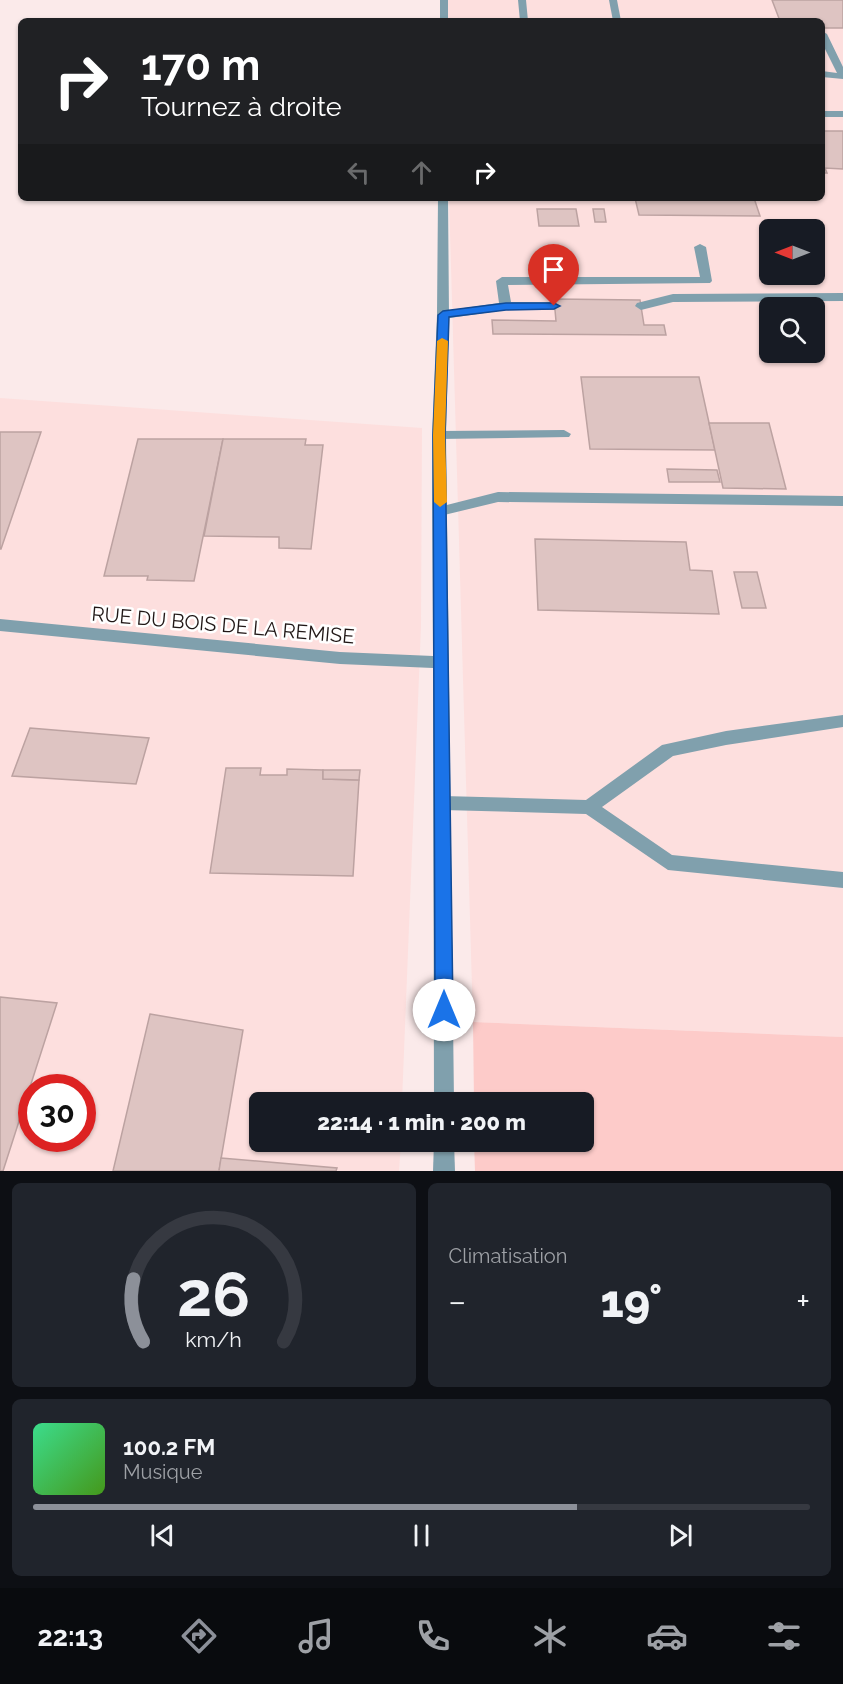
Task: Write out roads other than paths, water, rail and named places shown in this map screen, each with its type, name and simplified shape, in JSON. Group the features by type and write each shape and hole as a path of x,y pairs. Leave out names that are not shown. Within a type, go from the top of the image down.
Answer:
{"street":[{"path":"444,0 444,18"},
{"path":"522,0 524,18"},
{"path":"613,0 616,18"},
{"path":"825,40 843,75 825,74"},
{"path":"825,114 843,114"},
{"path":"443,201 443,315 439,435 444,1092"},
{"path":"506,306 502,281 706,281 700,247"},
{"path":"641,306 674,298 843,297"},
{"path":"443,315 506,306 554,306"},
{"path":"439,435 564,434"},
{"path":"440,511 498,497 843,501"},
{"name":"RUE DU BOIS DE LA REMISE","path":"0,625 340,658 442,662"},
{"path":"589,807 668,750 772,730 843,721"},
{"path":"443,803 589,807 668,862 843,880"},
{"path":"444,1152 444,1171"}]}
